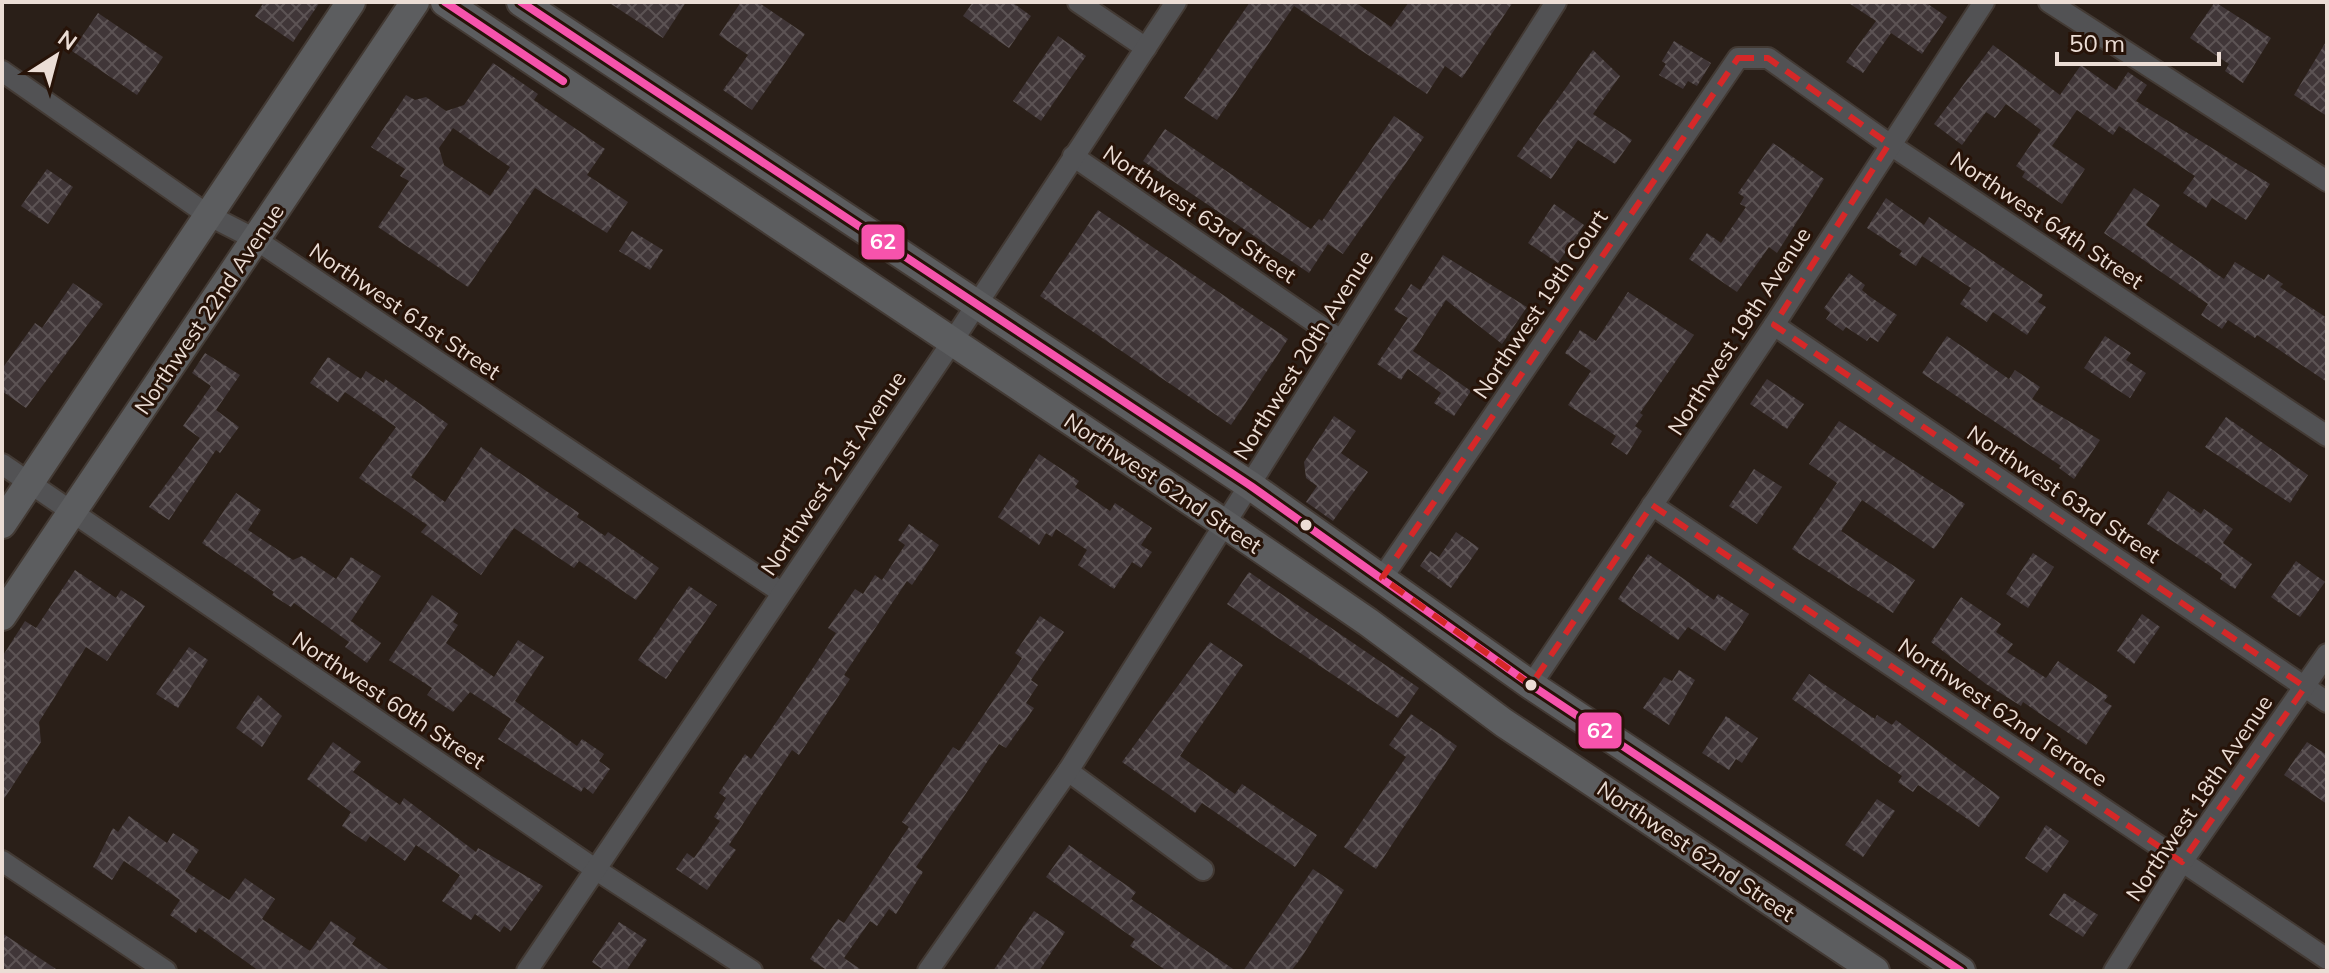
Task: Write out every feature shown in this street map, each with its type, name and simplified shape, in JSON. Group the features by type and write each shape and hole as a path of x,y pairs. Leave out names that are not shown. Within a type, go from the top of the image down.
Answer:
{"main road":[{"path":"2,524 351,2"},
{"name":"Northwest 22nd Avenue","path":"2,616 415,2"},
{"name":"Northwest 62nd Street","path":"445,2 1225,524 1368,622 1504,723 1875,971"},
{"name":"Northwest 62nd Street","path":"521,2 1251,486 1531,685 1961,971"}],"street":[{"path":"1078,2 1146,48"},
{"name":"Northwest 21st Avenue","path":"527,971 952,342 1176,2"},
{"name":"Northwest 20th Avenue","path":"928,971 1068,771 1251,486 1339,339 1556,2"},
{"name":"Northwest 19th Avenue","path":"1531,685 1774,325 1984,2"},
{"path":"2049,2 2327,181"},
{"name":"Northwest 64th Street","path":"1738,58 1768,58 1889,144 2327,436"},
{"name":"Northwest 19th Court","path":"1382,578 1738,58"},
{"name":"Northwest 61st Street","path":"2,71 208,215 255,239 781,592"},
{"name":"Northwest 63rd Street","path":"1073,156 1339,339"},
{"name":"Northwest 63rd Street","path":"1774,325 2327,702"},
{"name":"Northwest 60th Street","path":"2,464 595,869 752,971"},
{"name":"Northwest 62nd Terrace","path":"1652,505 2327,959"},
{"name":"Northwest 18th Avenue","path":"2114,971 2182,862 2327,654"},
{"path":"1068,771 1203,870"},
{"path":"2,861 166,971"}],"highlighted area":[{"path":"1738,58 1768,58 1889,144 1774,325 2305,687 2182,862 1652,505 1531,685 1382,578"}],"building":[{"path":"264,2 320,2 293,42 255,16"},
{"path":"608,2 686,2 663,38"},
{"path":"741,2 758,2 805,34 752,110 723,90 748,55 719,35"},
{"path":"973,2 1012,2 1031,16 1009,48 963,16"},
{"path":"1250,2 1355,2 1391,27 1409,2 1513,2 1462,78 1445,66 1427,94 1294,6 1217,120 1184,98"},
{"path":"1847,2 1925,2 1947,17 1922,54 1891,33 1863,73 1846,62 1876,21"},
{"path":"2215,2 2271,38 2243,83 2225,71 2229,64 2190,38"},
{"path":"98,13 163,57 137,95 72,51"},
{"path":"1058,36 1086,56 1041,121 1013,101"},
{"path":"2327,40 2327,116 2294,95"},
{"path":"1674,41 1711,63 1697,86 1688,81 1683,89 1659,75 1666,64 1662,61"},
{"path":"1993,45 2060,95 2081,65 2116,90 2128,72 2147,85 2136,101 2270,184 2246,220 2212,198 2206,208 2183,193 2195,176 2119,126 2113,135 2077,110 2052,146 2085,169 2062,204 2022,177 2025,172 2016,166 2041,130 2006,104 1995,118 1986,112 1962,145 1934,124"},
{"path":"1593,50 1620,76 1593,114 1632,140 1615,164 1578,140 1551,179 1517,156"},
{"path":"493,63 538,94 534,100 605,149 587,175 628,202 607,233 535,188 468,287 378,227 409,181 400,176 405,169 371,147 406,95 415,100 426,97 446,111 464,105","holes":["453,128 510,167 490,196 444,165 439,148"]},
{"path":"1394,116 1424,137 1343,254 1328,244 1309,273 1143,161 1165,129 1311,229 1319,219 1322,221"},
{"path":"1773,143 1824,179 1777,253 1769,247 1737,292 1689,259 1707,233 1721,243 1746,207 1740,204 1744,197 1738,193"},
{"path":"47,169 73,187 48,224 21,206"},
{"path":"2134,188 2160,205 2146,225 2224,279 2235,262 2264,280 2268,274 2283,284 2280,287 2327,318 2327,382 2257,335 2255,338 2228,320 2222,329 2201,315 2208,304 2104,233"},
{"path":"1886,198 1924,225 1929,217 2043,295 2038,302 2046,307 2027,335 1993,312 1987,322 1960,304 1971,288 1922,256 1916,266 1899,255 1902,251 1867,228"},
{"path":"1554,204 1584,225 1558,263 1528,243"},
{"path":"1098,210 1288,339 1231,425 1040,296"},
{"path":"632,231 663,250 650,270 619,251"},
{"path":"1443,255 1527,307 1502,344 1446,300 1413,351 1471,391 1454,416 1434,403 1441,393 1408,369 1401,380 1377,364 1408,318 1394,310 1411,284 1420,290"},
{"path":"1849,273 1865,285 1862,290 1897,315 1878,342 1870,337 1867,341 1846,327 1843,331 1826,319 1830,313 1824,308"},
{"path":"73,283 103,304 26,408 2,391 2,369 35,323 42,328"},
{"path":"1628,292 1694,335 1640,413 1643,415 1635,426 1642,431 1627,455 1611,444 1616,436 1568,405 1591,371 1565,353 1580,330 1596,341"},
{"path":"1947,336 2009,379 2015,370 2040,387 2032,399 2100,440 2074,479 2059,468 2061,466 1922,373"},
{"path":"2105,336 2131,353 2126,360 2146,373 2130,398 2084,368"},
{"path":"205,353 240,375 216,410 239,427 220,453 216,450 169,520 149,507 200,438 183,426 211,386 192,373"},
{"path":"328,357 361,379 366,371 384,383 385,379 448,424 411,477 445,502 481,447 579,513 577,517 605,536 608,532 659,568 636,600 579,561 574,568 514,528 481,575 421,532 427,525 359,478 396,427 345,392 338,402 310,383"},
{"path":"1767,379 1804,404 1787,429 1750,404"},
{"path":"1334,416 1356,431 1341,453 1368,472 1333,521 1306,502 1317,486 1306,478 1304,462"},
{"path":"2226,417 2308,475 2290,503 2205,447"},
{"path":"1839,421 1965,504 1934,549 1862,500 1841,531 1915,580 1893,613 1792,549 1837,483 1809,464"},
{"path":"1039,454 1079,481 1075,487 1110,511 1115,503 1152,528 1141,545 1152,552 1141,568 1132,562 1114,589 1078,565 1087,550 1056,529 1052,537 1046,533 1039,545 998,517"},
{"path":"1754,469 1782,487 1757,524 1729,506"},
{"path":"2168,491 2201,514 2204,509 2233,529 2223,543 2252,564 2235,589 2220,579 2222,574 2147,524"},
{"path":"236,493 261,510 248,530 293,560 302,556 336,579 351,557 381,576 351,621 381,643 367,663 345,647 349,642 294,603 291,607 272,595 274,592 202,543"},
{"path":"909,524 939,545 912,585 907,581 844,675 850,679 799,755 792,750 729,845 736,850 707,890 676,869 687,853 694,858 720,821 714,817 726,798 719,793 745,754 751,759 807,677 836,633 828,628 855,589 863,594 875,575 882,580 905,545 898,540"},
{"path":"1456,532 1479,548 1451,588 1420,566 1430,551 1439,557"},
{"path":"2033,553 2054,567 2028,608 2006,594"},
{"path":"1648,554 1714,600 1718,594 1749,614 1725,651 1688,627 1678,640 1618,599"},
{"path":"2296,561 2325,582 2300,617 2271,597"},
{"path":"75,570 116,598 121,590 145,606 107,661 86,647 39,722 41,742 2,802 2,657 25,621 36,628"},
{"path":"1249,572 1419,688 1398,718 1227,604"},
{"path":"689,586 717,605 666,679 638,660"},
{"path":"432,595 458,613 453,622 458,625 446,643 494,677 518,640 544,657 515,701 577,746 582,739 604,754 599,761 610,769 593,794 584,787 581,792 498,739 511,719 470,692 453,712 427,695 432,688 389,660"},
{"path":"1961,597 2001,624 1996,632 2013,644 2007,652 2046,678 2058,661 2108,696 2104,701 2112,706 2086,745 2023,702 2021,706 1986,684 1931,642"},
{"path":"2142,614 2160,627 2134,664 2117,651"},
{"path":"1040,616 1064,632 1031,680 1038,685 1026,703 1034,708 1006,748 999,744 916,867 923,872 896,914 889,909 877,926 870,921 844,958 863,971 828,971 810,959 838,919 844,923 909,827 902,822 953,747 959,751 1022,658 1015,653"},
{"path":"1210,642 1243,665 1180,756 1235,794 1242,784 1317,835 1295,867 1202,803 1195,813 1122,762"},
{"path":"189,647 208,660 178,708 156,694"},
{"path":"1679,670 1695,680 1669,725 1643,708 1664,677 1672,681"},
{"path":"1809,674 1875,719 1877,715 1892,725 1896,720 2000,797 1979,827 1918,785 1913,792 1898,782 1902,776 1792,699"},
{"path":"258,695 282,716 262,747 236,728"},
{"path":"1411,714 1457,746 1376,869 1344,847 1406,757 1389,745"},
{"path":"1726,716 1758,738 1742,763 1736,759 1729,770 1702,753"},
{"path":"333,742 361,762 353,772 400,805 404,798 476,852 478,848 543,886 511,931 504,926 500,932 475,914 471,920 442,901 460,875 416,845 405,861 370,836 366,842 342,826 351,812 307,779"},
{"path":"2307,742 2327,755 2327,804 2284,775"},
{"path":"1877,799 1895,811 1863,857 1845,845"},
{"path":"129,816 167,843 173,833 199,850 185,871 229,900 245,878 275,899 262,919 310,951 331,921 356,938 352,944 391,971 259,971 199,928 196,933 170,915 180,900 124,861 112,880 93,867 113,828 118,832"},
{"path":"2046,825 2069,841 2047,873 2025,858"},
{"path":"1069,845 1136,892 1131,899 1236,971 1167,971 1130,946 1135,939 1046,877"},
{"path":"1313,869 1344,890 1301,958 1291,971 1243,971"},
{"path":"2064,893 2098,915 2083,937 2049,915"},
{"path":"1034,911 1065,932 1039,971 993,971"},
{"path":"619,922 647,940 626,971 605,971 592,962"},
{"path":"2,933 59,971 2,971"}],"transit line":[{"name":"62","path":"445,2 563,81"},
{"name":"62","path":"521,2 1251,486 1531,685 1961,971"}]}
